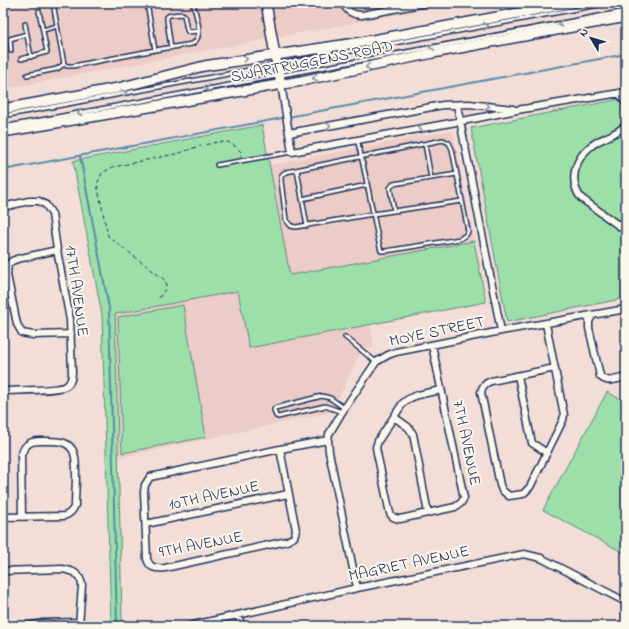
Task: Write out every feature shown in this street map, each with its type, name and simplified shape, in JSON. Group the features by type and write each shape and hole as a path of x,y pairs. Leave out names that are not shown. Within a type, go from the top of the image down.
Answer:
{"main road":[{"path":"266,3 280,80"},
{"name":"SWARTRUGGENS ROAD","path":"3,109 118,88 204,66 362,42 572,3"},
{"name":"SWARTRUGGENS ROAD","path":"3,132 280,80 349,72 489,42 626,17"}],"street":[{"path":"343,3 348,11 357,15 362,15 426,3"},
{"path":"280,80 292,152 357,139 460,122 517,110 626,92"},
{"path":"619,93 626,103"},
{"path":"290,133 443,105 469,104 517,110"},
{"path":"457,105 501,331"},
{"path":"626,125 618,132 601,140 588,149 578,160 574,175 576,190 581,198 626,231"},
{"name":"17TH AVENUE","path":"3,207 29,201 39,201 44,203 52,214 70,320 72,373 70,383 61,388 3,391"},
{"path":"57,250 17,258 8,265 7,275 17,324 22,333 33,335 71,334"},
{"name":"MOYE STREET","path":"328,440 331,429 376,362 388,355 396,352 501,331 626,309"},
{"path":"592,315 589,321 589,328 600,376 608,381 626,377"},
{"path":"546,324 555,368 564,415 562,425 526,492 509,496 502,490 500,485 481,392 487,382 555,368"},
{"name":"7TH AVENUE","path":"432,345 442,390 464,498 459,506 400,519 392,516 390,513 376,447 378,441 408,399 442,390"},
{"path":"518,376 532,443 547,453"},
{"path":"394,417 408,427 412,434 428,512"},
{"path":"328,440 357,588"},
{"name":"9TH AVENUE","path":"280,449 296,530 294,537 164,568 155,568 148,563 146,559 145,485 150,477 280,449 328,440"},
{"path":"3,517 64,516 73,510 75,505 75,461 73,452 65,443 59,441 33,441 28,443 24,448 21,455 22,516"},
{"name":"10TH AVENUE","path":"146,524 288,494"},
{"name":"MAGRIET AVENUE","path":"189,626 239,616 357,588 524,554 535,555 626,602"},
{"path":"3,571 62,569 71,570 79,577 82,586 78,624 42,623 26,626"},
{"path":"239,616 241,626"}],"lane":[{"path":"53,3 64,64"},
{"path":"147,3 155,50"},
{"path":"64,64 66,66 73,66 197,42 199,31 193,3"},
{"path":"3,116 609,3"},
{"path":"21,59 47,52 39,11"},
{"path":"3,127 280,80 626,11"},
{"path":"171,48 167,16 182,14 184,15 188,32 199,31"},
{"path":"25,24 31,57"},
{"path":"43,30 57,26"},
{"path":"11,52 10,39 27,34"},
{"path":"27,75 57,69 64,64"},
{"path":"357,139 362,157 367,185 373,214 380,248 381,251 463,238 467,234 468,231 452,149 449,143 443,140 362,157 286,172 281,176 281,181 286,220 289,224 293,227 307,226 373,214 394,210 462,201"},
{"path":"425,144 431,178"},
{"path":"217,165 292,152"},
{"path":"297,170 307,226"},
{"path":"394,210 390,188 392,184 457,174"},
{"path":"302,199 367,185"},
{"path":"616,223 626,221"},
{"path":"345,336 376,362"},
{"path":"322,396 330,398 343,410 325,406 278,417 276,416 274,410 276,408 322,396"}],"path":[{"path":"159,298 166,288 166,282 108,236 97,184 102,174 113,167 180,153 217,142 228,142 236,146 241,152 242,161"}],"shaded area":[{"path":"3,3 458,3 3,89"},
{"path":"453,130 474,241 290,275 270,165"},
{"path":"238,291 249,348 370,324 374,347 365,349 359,355 332,412 118,458 114,314"}],"green space":[{"path":"626,98 626,298 507,322 471,128"},
{"path":"262,125 290,275 474,241 486,302 249,348 238,291 115,314 123,626 111,626 102,315 73,161"},
{"path":"183,305 206,437 122,453 118,317"},
{"path":"607,392 626,402 626,554 543,510"}],"waterway":[{"path":"3,170 626,54"},
{"path":"80,156 109,308 117,626"}]}
